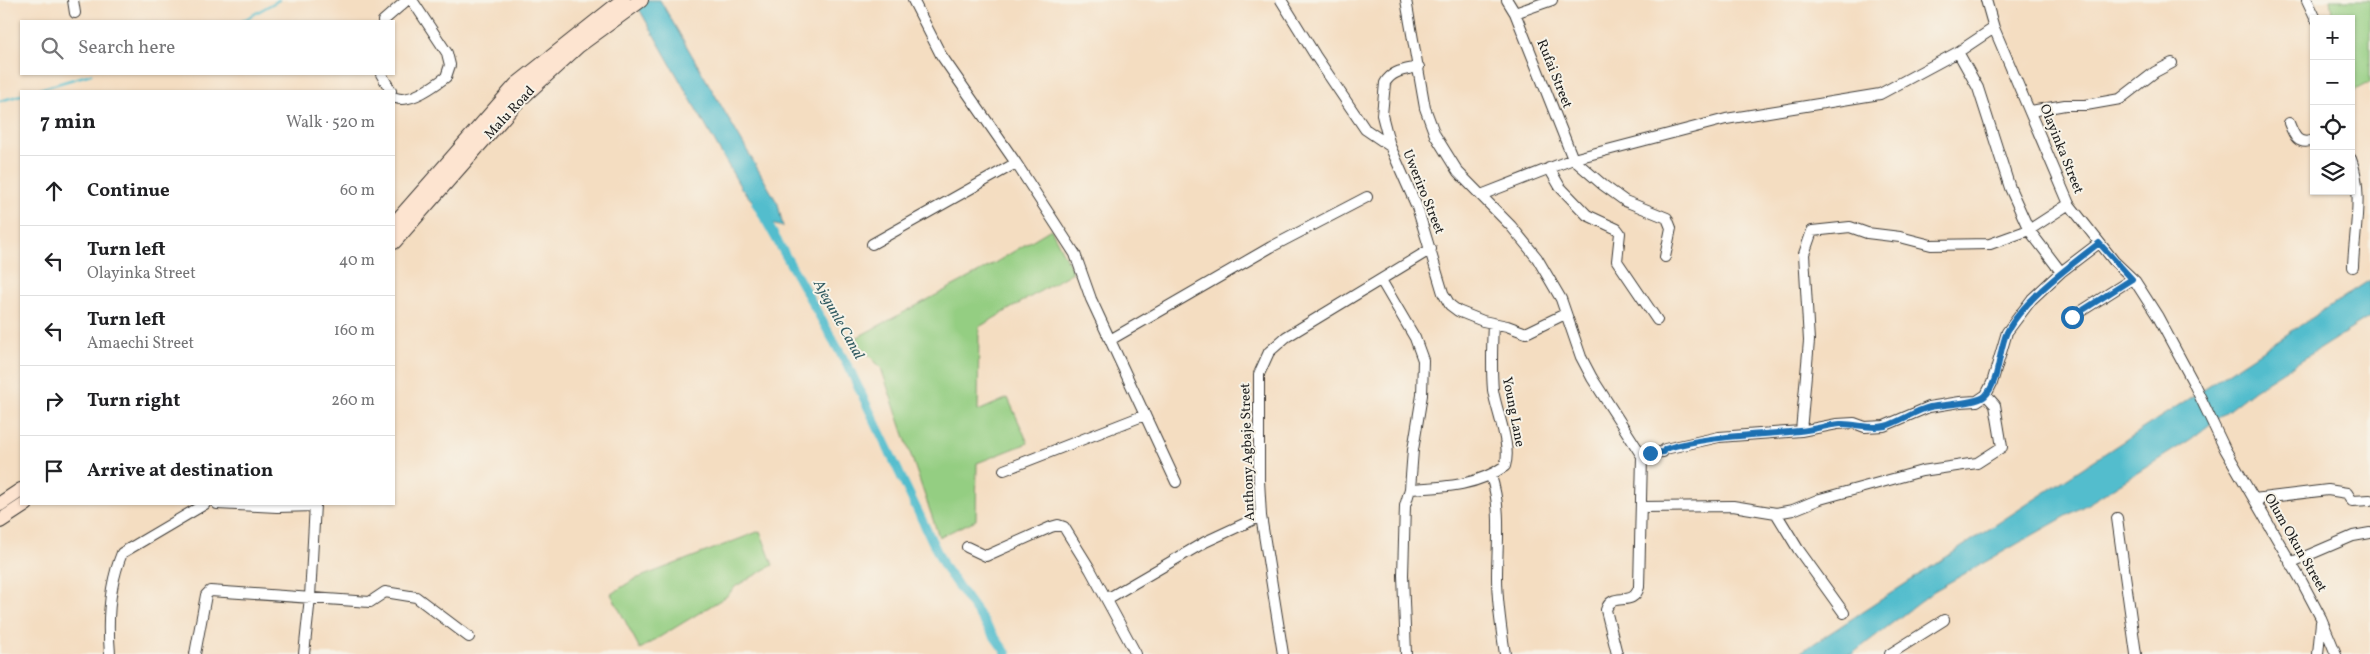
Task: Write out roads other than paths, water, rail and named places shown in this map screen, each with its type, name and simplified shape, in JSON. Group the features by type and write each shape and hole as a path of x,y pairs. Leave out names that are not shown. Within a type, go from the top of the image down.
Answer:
{"main road":[{"name":"Malu Road","path":"395,220 433,188 516,103 625,3 641,0"},
{"name":"Malu Road","path":"395,241 433,188"},
{"path":"0,504 20,491"},
{"path":"0,521 24,505"}],"street":[{"path":"73,0 74,12"},
{"path":"384,20 407,0"},
{"path":"395,96 406,100 435,85 446,77 450,64 448,53 412,0"},
{"path":"913,0 941,55 1076,254 1091,299 1176,482"},
{"path":"1281,0 1315,56 1365,129 1390,146"},
{"path":"1406,0 1425,108 1435,135 1458,172 1511,226 1537,258 1554,284 1581,357 1592,378 1642,456 1642,508 1637,594 1632,598 1614,600 1608,604 1606,610 1618,654"},
{"name":"Rufai Street","path":"1507,0 1515,13 1573,159"},
{"path":"1515,13 1552,0"},
{"name":"Olayinka Street","path":"1986,0 1994,28 2031,111 2069,204 2099,243 2134,280 2158,316 2225,448"},
{"path":"2307,0 2314,15"},
{"path":"1480,194 1573,159 1726,119 1880,94 1958,52 1994,28"},
{"path":"1958,52 1978,88 2010,188 2029,230 2061,272"},
{"path":"2031,111 2120,99 2155,72 2172,63"},
{"name":"Uweriro Street","path":"1419,67 1390,74 1385,83 1382,115 1390,146 1417,207 1431,249 1442,293 1450,305 1458,311 1493,324 1526,332 1565,314"},
{"path":"382,75 390,90"},
{"path":"2288,123 2295,138 2304,143 2310,141"},
{"path":"1573,159 1603,186 1624,201 1667,218 1671,228 1665,257"},
{"path":"872,244 1016,163"},
{"path":"1549,168 1560,187 1587,215 1620,232 1617,262 1657,320"},
{"path":"2353,267 2358,206 2355,186"},
{"path":"1110,340 1271,247 1367,197"},
{"path":"1801,431 1809,341 1804,254 1812,231 1850,227 1867,233 1930,245 1990,244 2029,230 2069,204"},
{"path":"1642,456 1650,453 1664,452 1665,449 1682,444 1719,437 1801,431 1854,423 1865,428 1884,426 1929,407 1977,401 1986,396 1992,383 2007,332 2032,299 2061,272 2099,243"},
{"name":"Anthony Agbaje Street","path":"1283,654 1261,516 1259,374 1269,352 1286,337 1431,249"},
{"path":"1380,280 1415,338 1423,360 1422,395 1413,450 1410,490 1405,506 1403,575 1406,654"},
{"path":"2072,317 2134,280"},
{"name":"Young Lane","path":"1410,490 1459,486 1491,476 1505,466 1508,459 1492,374 1493,324"},
{"path":"1642,508 1733,506 1776,513 1793,510 1820,499 1922,471 1978,463 2002,447 1995,404 1986,396"},
{"path":"1004,470 1145,415"},
{"name":"Olum Okun Street","path":"2225,448 2321,618 2336,654"},
{"path":"1491,476 1498,505 1498,586 1500,621 1505,654"},
{"path":"2254,499 2328,490 2347,493 2352,501 2370,500"},
{"path":"110,654 107,628 111,588 122,553 203,505"},
{"path":"237,505 277,507 315,505 310,597 304,654"},
{"path":"1776,513 1798,549 1844,614"},
{"path":"1106,599 1204,542 1261,516"},
{"path":"2117,518 2136,654"},
{"path":"967,547 982,556 991,555 1058,524 1064,527 1136,654"},
{"path":"2290,563 2353,536 2370,533"},
{"path":"195,654 206,595 210,590 370,602 385,592 416,597 469,637"},
{"path":"2318,654 2321,618"},
{"path":"1890,654 1944,620"}],"water":[{"path":"634,0 660,0 778,204 783,227 772,224 741,188"},
{"path":"2370,280 2370,317 2254,390 2191,439 2091,502 1934,591 1852,654 1798,654"}],"waterway":[{"path":"244,20 279,0"},
{"path":"36,90 88,75"},
{"path":"0,101 20,95"},
{"name":"Ajegunle Canal","path":"756,203 851,372 945,568 1007,654"}]}
